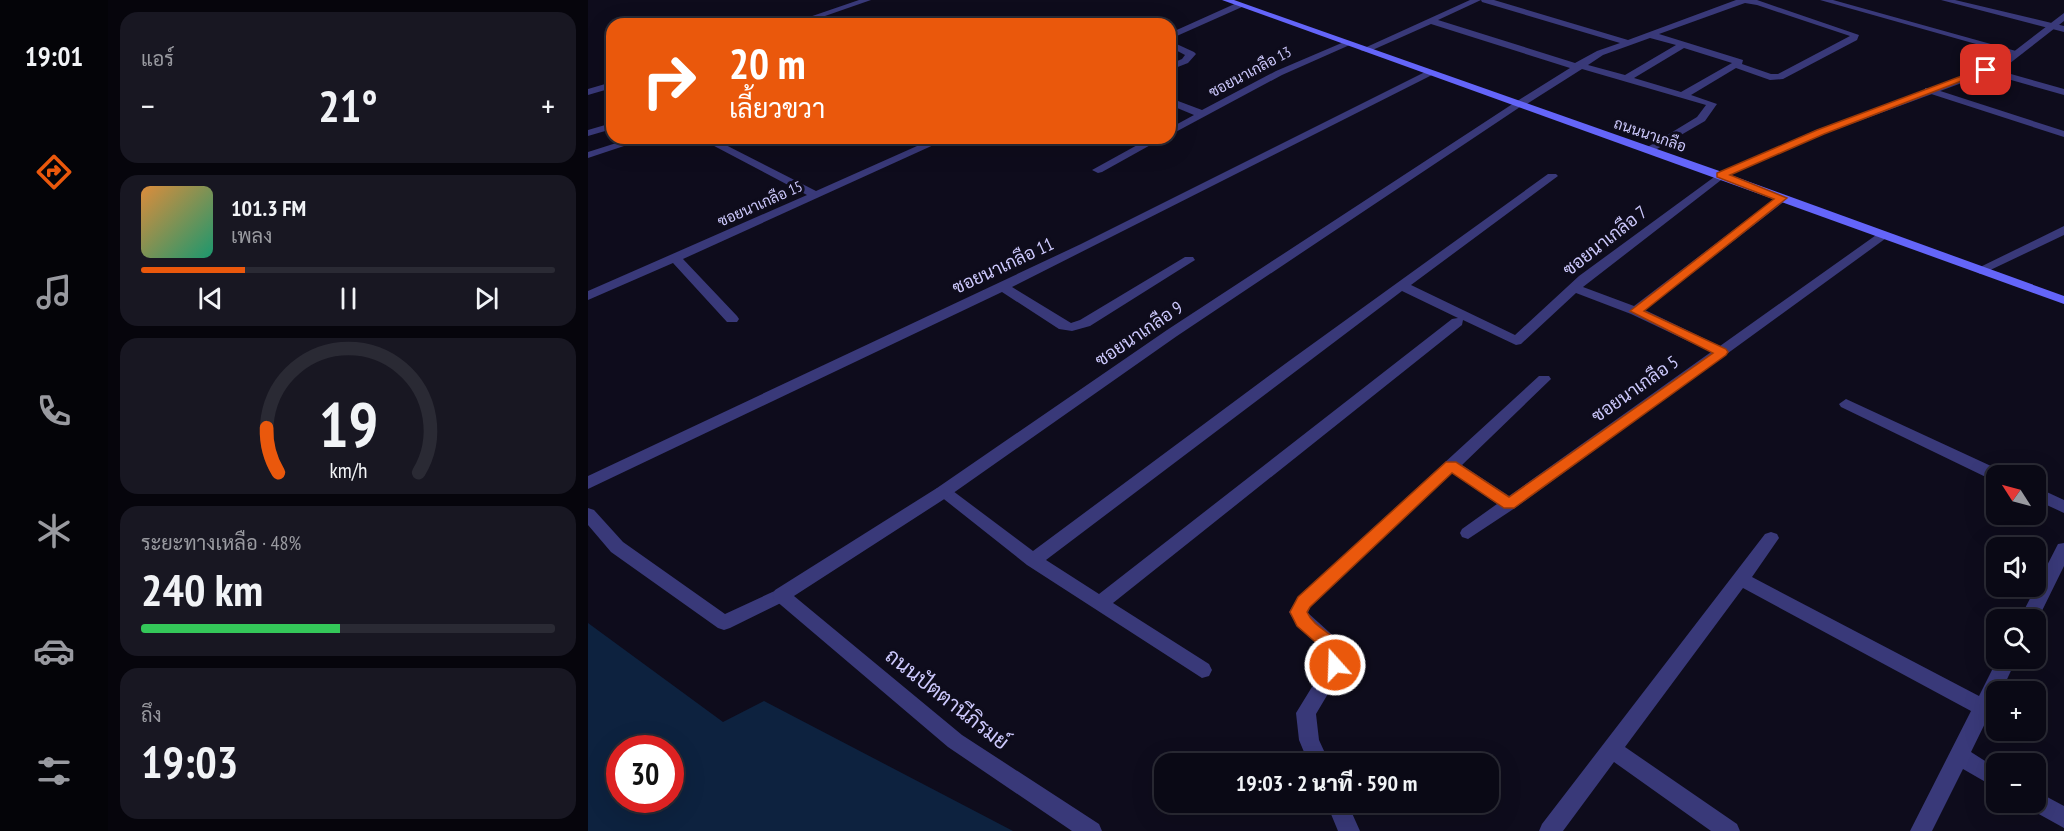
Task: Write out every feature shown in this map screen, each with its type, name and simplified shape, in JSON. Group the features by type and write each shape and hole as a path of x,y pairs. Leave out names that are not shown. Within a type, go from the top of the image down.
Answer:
{"main road":[{"name":"ถนนนาเกลือ","path":"1232,2 1721,175 1883,236 2064,300"}],"street":[{"path":"812,18 867,0"},
{"path":"1365,50 1477,0"},
{"path":"1485,0 1627,42"},
{"name":"ซอยนาเกลือ 9","path":"588,514 617,547 724,623 781,595 943,492 1172,333 1600,53 1744,0 1855,35 1854,38 1780,77 1770,77 1735,65"},
{"path":"1824,0 2018,53"},
{"path":"1945,0 2059,28"},
{"path":"1176,33 1232,2"},
{"name":"ซอยนาเกลือ 7","path":"1402,286 1516,341 1574,288 1721,175 1820,132 2002,64 2059,28 2064,16"},
{"path":"1431,21 1712,104 1701,119 1650,150"},
{"path":"1648,34 1740,62 1683,95"},
{"name":"ซอยนาเกลือ 13","path":"1176,129 1314,56 1347,44"},
{"path":"1626,79 1684,44"},
{"path":"1176,47 1191,54 1185,61 1176,65"},
{"path":"1986,70 2064,92"},
{"name":"ซอยนาเกลือ 11","path":"588,483 1208,186 1429,73"},
{"path":"588,92 606,87"},
{"path":"1928,90 2064,134"},
{"path":"1176,103 1202,114"},
{"path":"588,133 606,128"},
{"path":"588,155 624,144"},
{"path":"716,144 816,195"},
{"name":"ซอยนาเกลือ 15","path":"588,297 931,144"},
{"path":"1098,170 1147,144"},
{"path":"1033,560 1552,176"},
{"path":"1636,311 1782,198"},
{"path":"1980,270 2064,230"},
{"name":"ซอยนาเกลือ 5","path":"1468,533 1883,236"},
{"path":"676,259 732,319"},
{"path":"1002,286 1064,326 1072,327 1085,323 1189,260"},
{"path":"1574,288 1636,311 1722,352"},
{"path":"1100,603 1457,322"},
{"path":"1315,753 1310,740 1306,713 1335,665 1337,651 1330,642 1303,622 1298,612 1304,602 1545,379"},
{"path":"1846,404 1986,470"},
{"path":"1451,465 1509,504"},
{"path":"943,492 1033,560 1202,670"},
{"path":"2046,498 2064,507"},
{"path":"1550,831 1771,538"},
{"path":"2034,609 2064,549"},
{"path":"1741,579 1983,708"},
{"name":"ถนนปัตตานีภิรมย์","path":"781,595 955,741 1091,831"},
{"path":"1921,831 2002,669"},
{"path":"1612,749 1729,831"},
{"path":"1959,756 1986,772"},
{"path":"2046,807 2064,818"},
{"path":"1341,813 1349,831"}],"water":[{"path":"588,623 723,722 764,701 1013,831 588,831"}],"route":[{"path":"1335,665 1337,651 1330,642 1303,622 1298,612 1304,602 1451,465 1509,504 1722,352 1636,311 1782,198 1721,175 1820,132 1986,70"}]}
